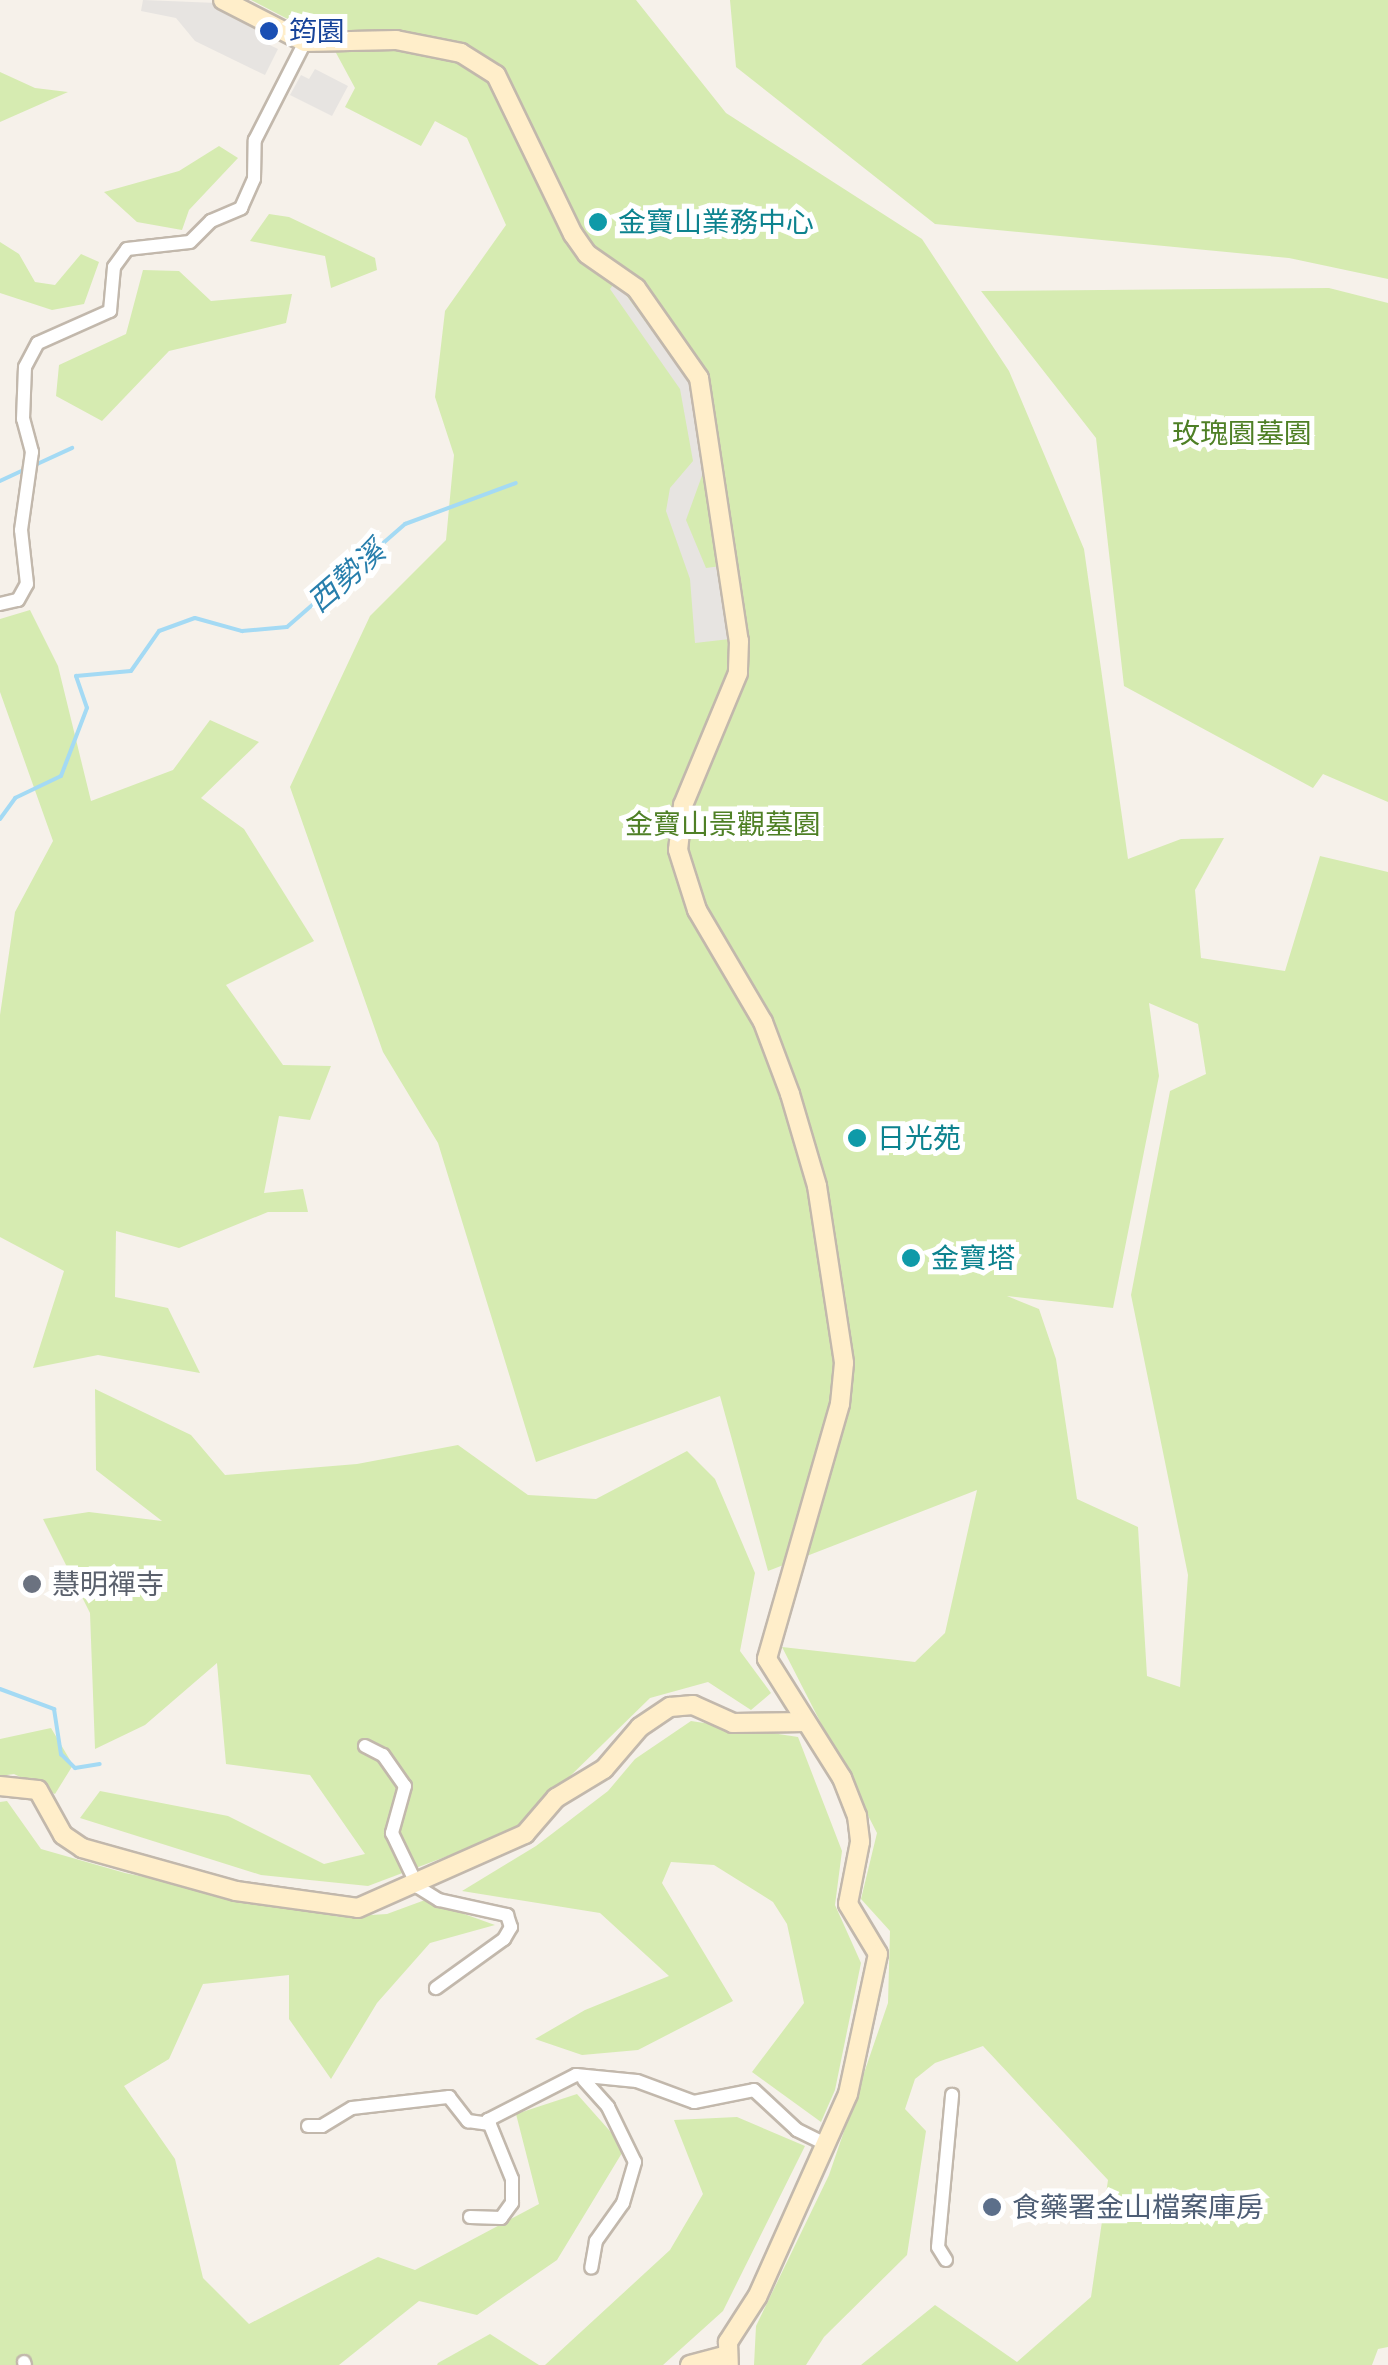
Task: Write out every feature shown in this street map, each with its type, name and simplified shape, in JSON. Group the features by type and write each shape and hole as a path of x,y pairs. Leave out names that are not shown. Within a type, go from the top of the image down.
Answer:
{"street":[{"path":"222,0 305,42 396,40 461,53 496,74 572,234 587,254 636,288 700,378 739,641 738,673 683,805 678,850 697,910 762,1022 790,1094 817,1186 844,1363 840,1404 768,1649 770,1671 806,1722 857,1816 860,1842 848,1904 878,1954 848,2094 728,2360 690,2365"},
{"path":"0,604 18,600 27,584 20,530 32,452 23,419 25,367 38,343 110,311 114,267 127,249 190,242 211,222 241,208 254,179 255,140 305,42"},
{"path":"0,1786 38,1790 63,1835 82,1848 236,1892 358,1908 418,1887 525,1834 556,1798 604,1769 640,1727 670,1706 693,1705 733,1722 806,1722"},
{"path":"365,1746 383,1755 405,1786 392,1833 418,1887 438,1900 507,1915 511,1926 504,1940 436,1988"},
{"path":"470,2217 501,2218 512,2203 512,2178 490,2124 495,2111 576,2075 608,2108 635,2162 622,2203 596,2240 591,2268"},
{"path":"584,2080 636,2081 694,2102 754,2090 797,2130 826,2144"},
{"path":"946,2260 938,2247 952,2095"},
{"path":"308,2126 322,2126 352,2108 449,2096 468,2120 490,2124"}],"green space":[{"name":"金寶山景觀墓園","path":"251,0 636,0 726,113 922,239 1009,371 1084,549 1128,859 1181,839 1224,838 1195,890 1201,958 1285,971 1320,856 1388,872 1388,2347 1378,2349 1372,2365 861,2365 935,2305 1017,2362 1091,2297 1108,2180 983,2046 935,2063 915,2079 905,2109 926,2131 907,2255 824,2337 806,2365 754,2365 756,2326 829,2175 888,2003 890,1931 861,1899 877,1833 782,1647 915,1662 945,1633 977,1490 768,1571 720,1396 536,1462 438,1143 383,1052 290,787 370,616 446,540 454,455 435,397 445,311 506,225 467,138 435,121 421,146 345,107 355,88 335,51 400,37 396,31 336,34 303,27","holes":["1149,1003 1198,1024 1206,1074 1170,1091 1131,1295 1188,1575 1180,1687 1147,1676 1138,1527 1077,1499 1056,1359 1039,1309 1007,1296 1113,1308 1159,1076"]},
{"path":"730,0 1388,0 1388,279 1289,258 935,224 736,67"},
{"path":"0,72 35,88 68,92 0,122"},
{"path":"219,146 238,158 189,210 182,230 137,222 104,192 179,171"},
{"path":"269,214 289,217 375,258 377,270 331,288 325,256 250,241"},
{"path":"0,242 19,254 35,282 55,285 81,254 99,262 84,304 52,310 0,293"},
{"path":"143,270 179,271 211,301 292,294 286,323 169,351 102,421 56,396 59,365 126,334"},
{"name":"玫瑰園墓園","path":"1329,288 1388,303 1388,802 1323,774 1313,788 1124,686 1096,438 981,291"},
{"path":"30,610 58,666 91,801 173,770 210,720 259,742 201,798 244,829 314,941 226,985 283,1065 331,1066 310,1120 279,1116 264,1193 303,1189 308,1212 268,1212 179,1248 116,1231 115,1297 168,1308 200,1373 98,1355 33,1368 64,1271 0,1237 0,1015 15,912 53,841 0,692 0,619"},
{"path":"95,1389 191,1435 225,1475 357,1464 458,1445 528,1495 596,1499 687,1451 715,1479 755,1573 740,1651 771,1693 751,1710 708,1682 650,1698 514,1831 368,1886 261,1875 80,1818 100,1791 228,1816 324,1864 365,1854 310,1775 226,1764 217,1663 145,1725 95,1749 90,1613 43,1519 89,1512 162,1521 96,1470"},
{"path":"691,1721 798,1737 842,1851 835,1905 861,1963 835,2090 821,2122 752,2072 804,2003 787,1924 773,1902 714,1865 671,1862 662,1883 733,2001 638,2050 582,2055 535,2039 585,2010 669,1976 600,1913 462,1891 536,1846 608,1791 635,1759"},
{"path":"51,1728 73,1765 55,1794 14,1774 0,1776 0,1739"},
{"path":"7,1801 41,1849 125,1873 340,1917 387,1914 425,1900 495,1925 430,1943 377,2003 331,2079 289,2019 289,1975 203,1984 169,2059 124,2086 175,2159 203,2278 249,2324 378,2257 415,2270 539,2204 516,2114 577,2094 625,2148 557,2260 477,2315 419,2301 339,2365 0,2365 0,1802"},
{"path":"737,2117 805,2146 723,2311 663,2365 545,2365 670,2250 703,2194 674,2120"},
{"path":"490,2334 539,2365 437,2365 438,2363"}],"shaded area":[{"path":"143,0 217,3 263,25 257,39 278,49 265,75 195,41 176,18 141,11"},
{"path":"315,69 348,86 332,116 290,95 301,75 309,79"},
{"path":"616,281 690,383 708,459 686,520 706,568 721,566 730,639 695,643 690,579 666,511 670,488 693,461 680,389 610,289"}],"waterway":[{"path":"35,465 72,448"},
{"path":"0,481 26,469"},
{"name":"西勢溪","path":"0,819 15,798 61,776 87,708 76,676 131,671 159,631 195,618 242,631 287,627 405,524 516,483"},
{"path":"0,1689 54,1709 61,1754 75,1768 100,1764"}],"place":[{"name":"筠園","path":"269,31"},
{"name":"金寶山業務中心","path":"598,222"},
{"name":"日光苑","path":"857,1138"},
{"name":"金寶塔","path":"911,1258"},
{"name":"慧明禪寺","path":"32,1584"},
{"name":"食藥署金山檔案庫房","path":"992,2207"}]}
